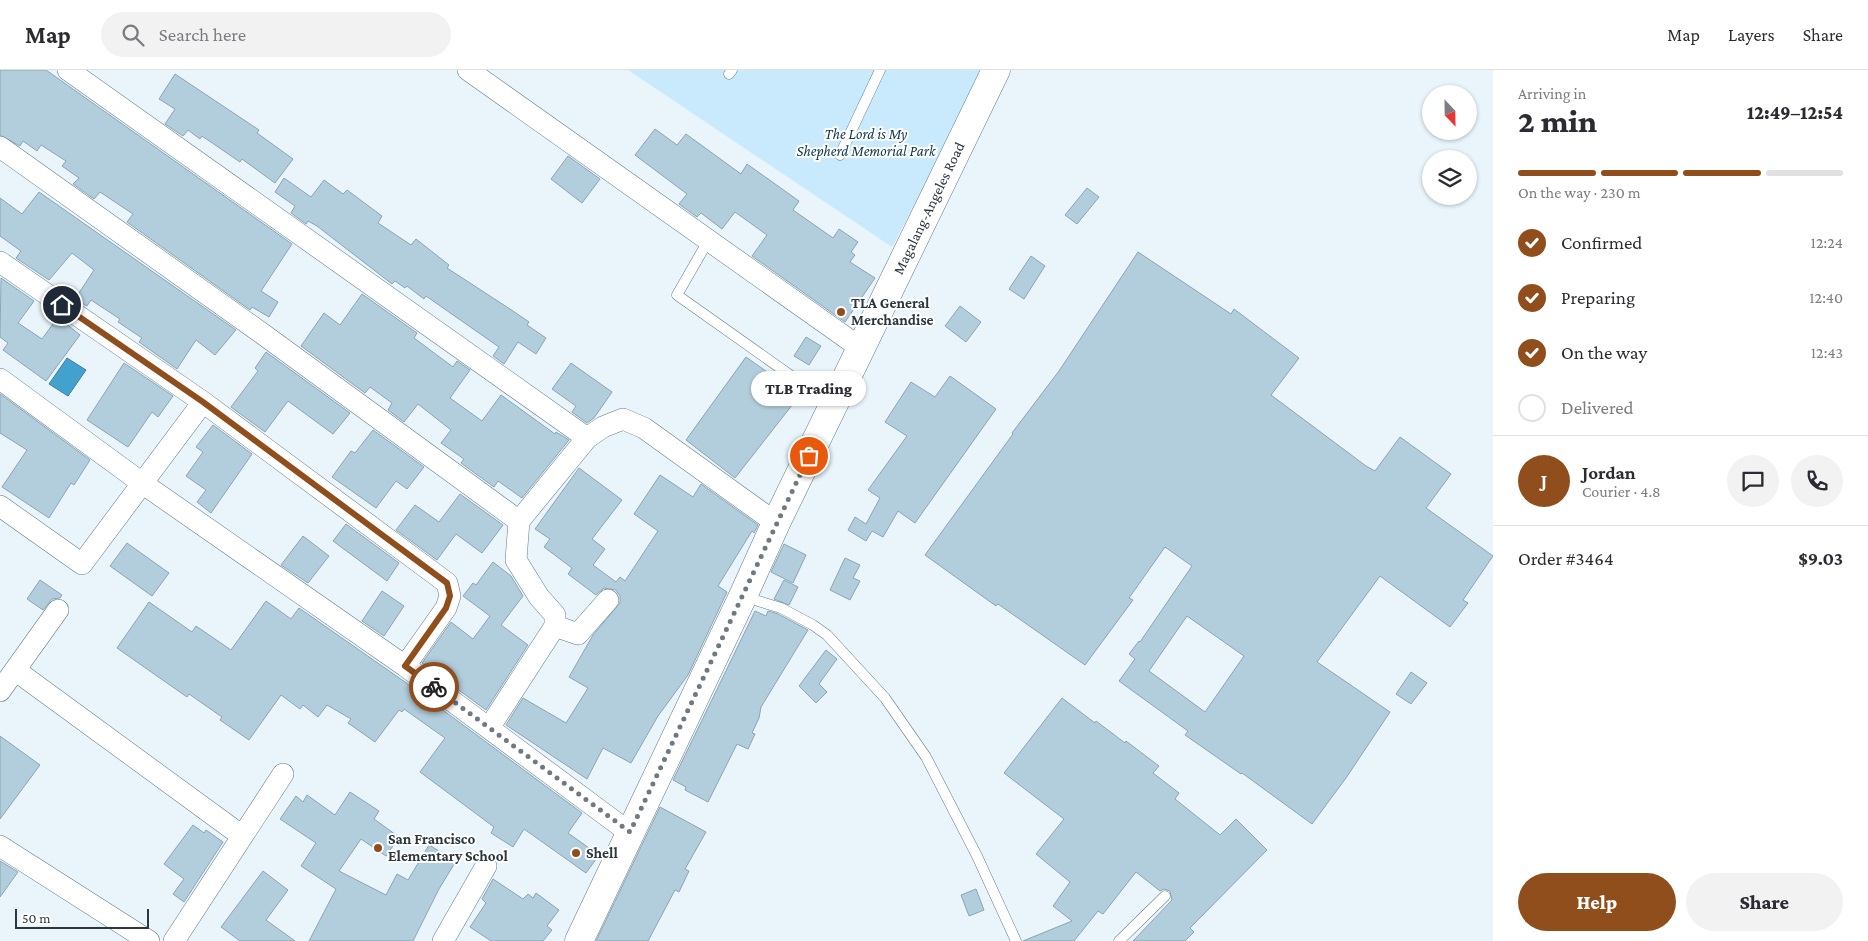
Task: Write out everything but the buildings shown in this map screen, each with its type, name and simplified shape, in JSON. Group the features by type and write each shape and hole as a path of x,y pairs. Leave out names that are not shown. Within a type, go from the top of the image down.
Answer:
{"main road":[{"name":"Magalang-Angeles Road","path":"579,941 744,596 776,523 996,70"}],"street":[{"path":"68,70 587,438"},
{"path":"468,70 862,349"},
{"path":"0,147 252,326 519,521"},
{"path":"0,262 203,402 447,583 450,596 446,608 405,666"},
{"path":"0,379 142,483 405,666 630,832"},
{"path":"0,506 82,564 203,402"},
{"path":"489,728 554,626 555,615 539,597 516,560 519,521 587,438 603,427 623,419 644,428 776,523"},
{"path":"554,626 578,634 608,600"},
{"path":"0,691 58,610"},
{"path":"15,670 242,836"},
{"path":"174,941 283,774"},
{"path":"0,846 150,941"},
{"path":"443,941 486,866"}],"lane":[{"path":"840,155 880,70"},
{"path":"708,241 677,295 834,406"},
{"path":"744,596 781,608 814,625 827,635 885,698 926,757 977,856 1016,941"},
{"path":"1118,941 1165,896"}],"green space":[{"name":"The Lord is My Shepherd Memorial Park","path":"628,70 985,70 892,247"}],"water":[{"path":"67,358 86,370 68,396 49,384"}],"way so far":[{"path":"434,687 630,832 809,456"}],"place":[{"name":"TLA General Merchandise","path":"841,312"},
{"name":"TLB Trading","path":"809,456"},
{"name":"San Francisco Elementary School","path":"378,848"},
{"name":"Shell","path":"576,853"}],"route":[{"path":"62,305 203,402 447,583 450,596 446,608 405,666 434,687"}]}
